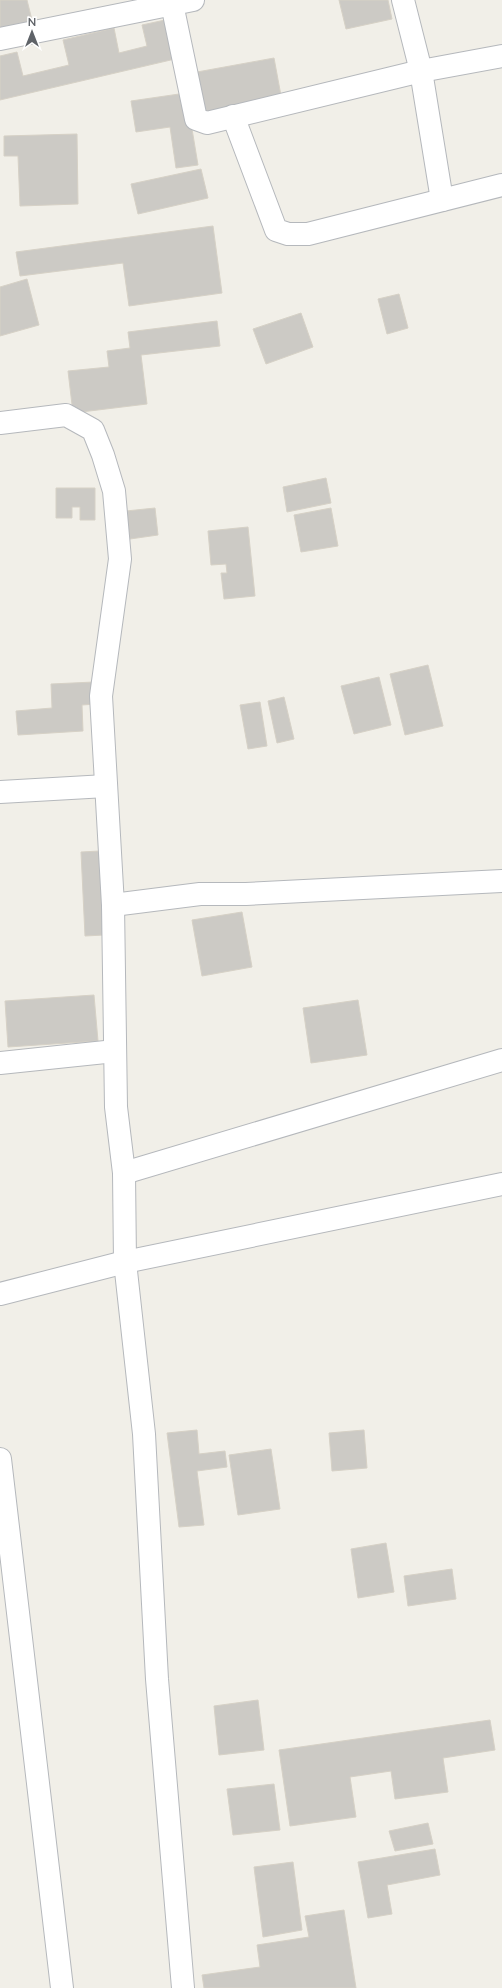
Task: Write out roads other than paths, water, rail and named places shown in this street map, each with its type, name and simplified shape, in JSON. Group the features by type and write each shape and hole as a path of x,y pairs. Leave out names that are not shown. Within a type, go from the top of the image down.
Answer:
{"street":[{"path":"0,39 193,0"},
{"path":"402,0 421,71 442,200"},
{"path":"172,4 196,119 207,123 421,71 502,56"},
{"path":"233,116 276,230 288,234 308,234 502,185"},
{"path":"0,422 66,414 93,430 103,455 114,491 120,559 101,696 113,905 116,1107 124,1173 124,1262 144,1434 157,1679 183,1988"},
{"path":"0,792 106,786"},
{"path":"113,905 200,894 254,894 502,881"},
{"path":"0,1063 115,1052"},
{"path":"124,1173 502,1060"},
{"path":"0,1294 124,1262 502,1184"},
{"path":"0,1459 62,1988"}]}
